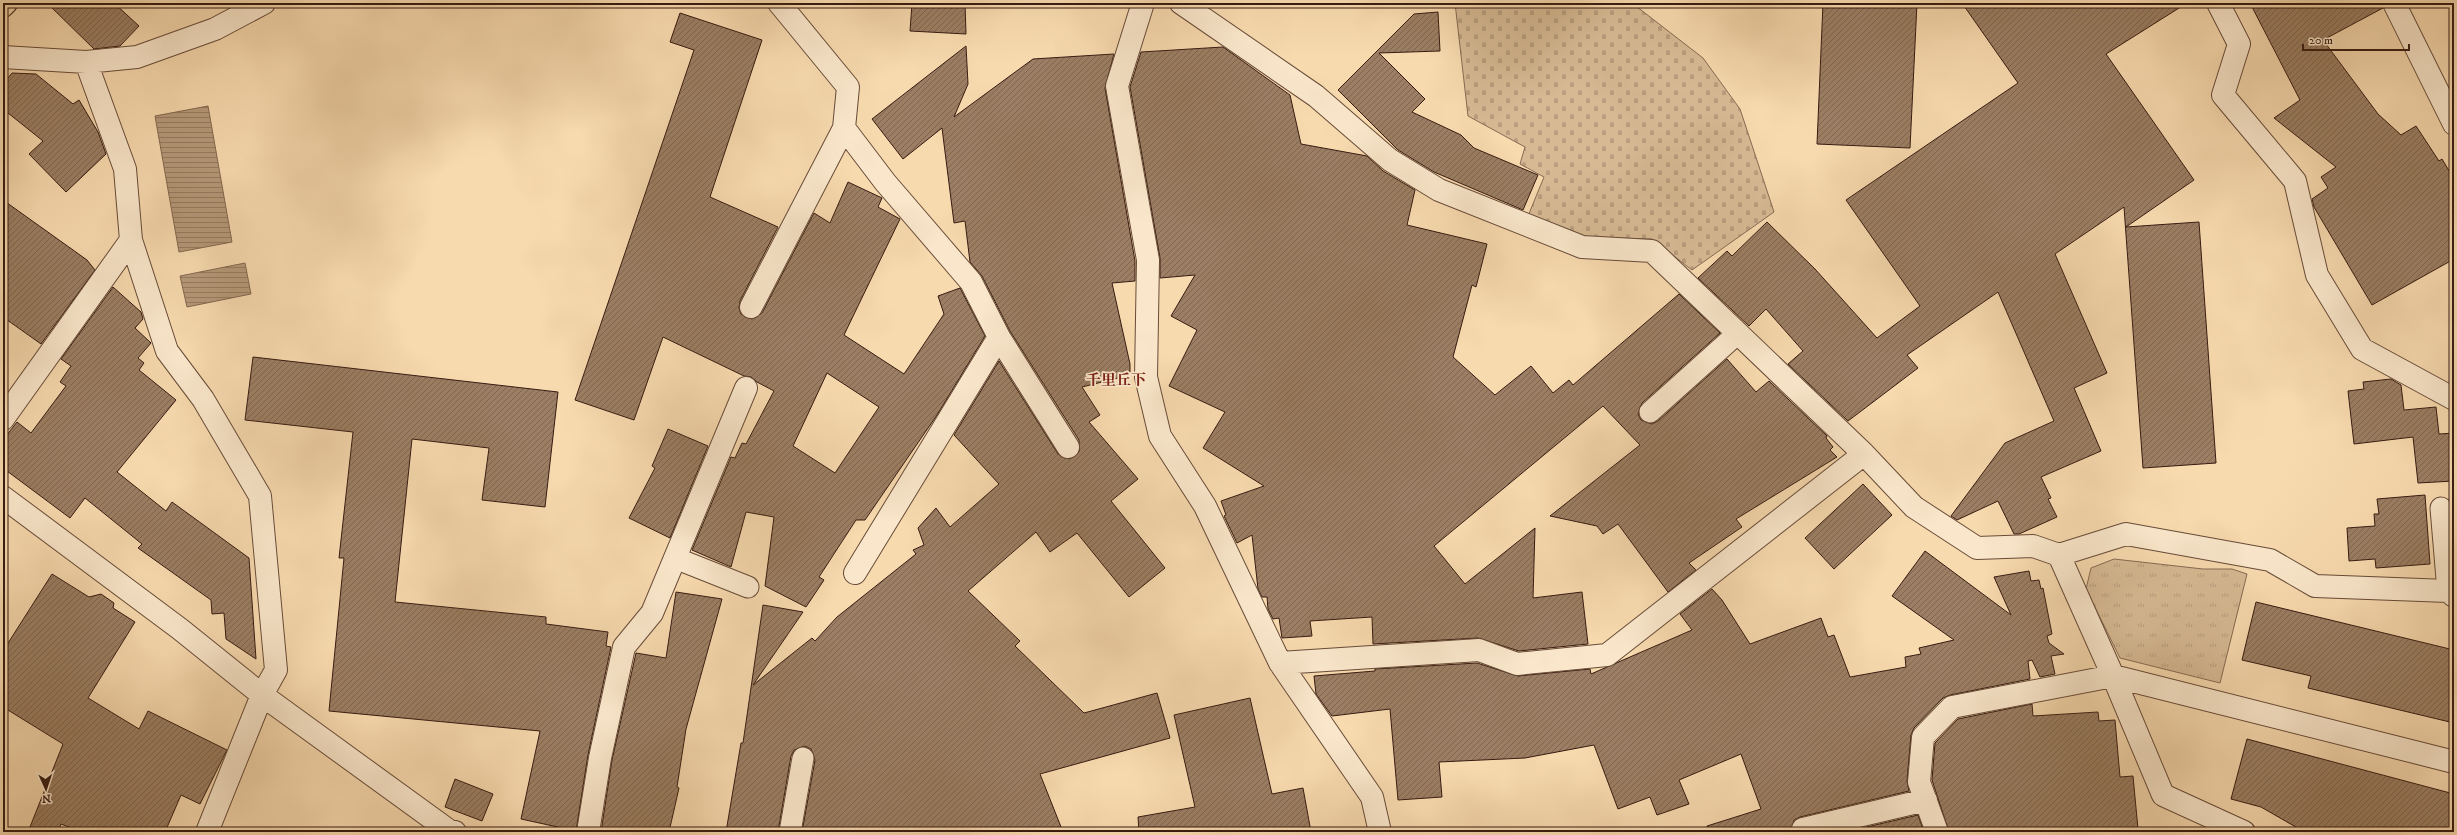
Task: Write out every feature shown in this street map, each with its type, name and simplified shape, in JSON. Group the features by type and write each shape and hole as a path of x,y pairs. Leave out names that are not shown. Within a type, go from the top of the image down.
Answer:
{"main road":[{"path":"3,6 6,3"}],"street":[{"path":"3,57 86,62 138,56 215,29 264,3"},
{"path":"751,307 844,128 848,87 779,3"},
{"path":"1143,3 1118,86 1148,260 1146,377 1160,436 1205,506 1280,663 1372,797 1380,832"},
{"path":"1181,3 1316,96 1390,160 1439,190 1582,246 1652,250 1864,454 1914,507 1977,548 2033,546 2059,555 2126,534 2270,560 2315,586 2451,594"},
{"path":"2218,3 2239,44 2223,94 2295,182 2317,275 2362,349 2454,398"},
{"path":"2394,3 2454,124"},
{"path":"86,62 125,169 130,240 167,351 203,399 260,496 276,670 262,695 208,832"},
{"path":"844,128 885,182 971,282 999,337 1068,447"},
{"path":"3,419 130,240"},
{"path":"855,573 999,337"},
{"path":"588,832 600,758 624,647 652,614 746,388"},
{"path":"1280,663 1480,650 1517,664 1607,655 1864,454"},
{"path":"3,497 180,629 262,695 448,830 455,832"},
{"path":"2059,555 2113,676 2163,795 2244,832"},
{"path":"1937,832 1920,782 1923,737 1952,707 2113,676 2454,762"},
{"path":"1804,832 1803,829 1926,800"}],"lane":[{"path":"1650,412 1738,333"},
{"path":"2441,508 2451,594"},
{"path":"675,558 748,587"},
{"path":"790,832 803,758"}],"green space":[{"path":"1455,3 1632,3 1703,58 1740,109 1774,212 1692,270 1652,239 1582,237 1528,216 1544,177 1520,164 1525,147 1468,116"},
{"path":"2114,559 2203,569 2232,569 2247,574 2220,683 2120,658 2086,589 2091,568"}],"shaded area":[{"path":"208,106 232,242 179,252 155,116"},
{"path":"245,263 251,294 187,307 180,276"}],"building":[{"path":"47,3 114,3 139,26 120,46 94,49"},
{"path":"912,3 965,3 966,34 910,31"},
{"path":"1823,3 1917,3 1910,148 1817,144"},
{"path":"1962,3 2187,3 2106,54 2194,180 2126,227 2199,222 2216,463 2143,468 2124,207 2055,254 2107,373 2074,388 2101,451 2041,477 2051,498 2048,499 2057,517 2019,534 2014,534 1998,501 1957,520 1951,516 2005,443 2054,421 1998,292 1907,355 1918,368 1848,421 1788,364 1803,351 1766,309 1749,326 1698,278 1727,251 1732,256 1767,222 1815,269 1877,338 1920,306 1846,200 2018,83"},
{"path":"2250,3 2382,3 2383,8 2323,40 2378,114 2401,135 2416,126 2439,161 2442,159 2454,179 2454,259 2372,305 2314,207 2312,199 2328,188 2321,177 2336,167 2274,118 2300,100"},
{"path":"1438,12 1440,51 1379,53 1425,99 1412,112 1461,135 1474,148 1538,175 1523,210 1434,172 1398,150 1338,90 1414,14"},
{"path":"680,13 762,40 710,197 778,227 740,301 739,308 741,314 752,319 762,313 814,213 830,223 848,182 882,198 878,207 900,219 844,335 904,374 944,314 938,296 960,288 985,336 937,415 865,520 856,520 819,577 824,580 806,607 765,586 774,517 746,512 731,567 692,550 731,457 735,458 742,443 746,444 774,391 751,377 744,376 663,337 634,420 575,400 694,50 670,42","holes":["827,373 879,407 835,473 793,446"]},
{"path":"966,46 968,84 954,117 1033,59 1114,54 1105,88 1135,261 1135,281 1112,283 1130,364 1130,375 1082,387 1100,415 1089,422 1138,479 1111,501 1165,568 1129,597 1077,533 1050,552 1036,532 968,591 1020,641 1015,646 1084,713 1157,693 1170,738 1040,774 1063,832 802,832 815,760 811,749 805,746 794,750 791,756 778,832 726,832 741,743 743,743 763,605 803,612 753,685 812,638 815,641 837,617 916,554 913,550 924,545 918,528 936,508 950,527 999,484 954,435 999,361 1058,454 1069,459 1079,452 1079,440 1010,331 982,276 970,262 965,221 954,223 942,128 903,159 872,119"},
{"path":"1223,47 1290,95 1301,144 1367,156 1383,171 1415,190 1407,225 1487,244 1476,287 1472,285 1453,357 1495,395 1531,366 1553,393 1569,380 1573,385 1679,294 1720,333 1642,403 1638,414 1641,420 1652,424 1658,421 1727,359 1756,392 1769,381 1827,436 1826,438 1833,447 1830,450 1837,457 1736,519 1742,527 1689,563 1696,570 1668,592 1618,524 1603,534 1597,526 1550,516 1640,445 1603,406 1434,546 1465,584 1535,528 1533,598 1582,592 1588,644 1519,651 1478,638 1373,644 1372,617 1310,621 1312,636 1282,638 1279,618 1273,619 1268,609 1267,597 1262,597 1258,589 1252,535 1237,543 1224,516 1226,515 1221,501 1264,486 1203,448 1225,412 1169,386 1197,330 1171,316 1195,275 1160,278 1160,258 1130,87 1141,52"},
{"path":"12,73 36,74 73,104 79,100 98,132 106,154 66,192 29,154 43,141 3,109 3,84"},
{"path":"3,200 87,260 95,270 41,344 3,317"},
{"path":"113,287 141,312 143,319 135,328 151,343 138,358 144,363 139,370 176,400 117,472 166,511 172,502 249,558 256,659 226,639 224,613 212,614 211,600 138,548 142,544 85,498 70,518 3,468 3,440 17,422 31,433 66,386 60,382 71,366 61,359"},
{"path":"253,357 558,392 545,507 482,500 489,448 412,439 395,602 546,617 546,624 608,632 606,646 611,647 588,755 576,831 521,819 540,731 329,711 344,558 339,558 353,432 245,420"},
{"path":"2391,379 2401,385 2404,410 2436,407 2439,434 2454,433 2454,481 2418,483 2413,437 2354,444 2348,391 2364,389 2363,382"},
{"path":"668,429 708,446 670,538 629,518 655,468 652,466"},
{"path":"1863,484 1892,515 1834,569 1805,538"},
{"path":"2425,495 2430,564 2376,568 2375,559 2349,561 2347,528 2375,526 2374,514 2379,514 2377,499"},
{"path":"1925,551 2011,615 1994,577 2029,571 2031,581 2039,580 2041,589 2043,588 2052,634 2047,636 2049,643 2064,654 2051,656 2055,674 2040,677 2032,660 2028,661 2030,679 1950,695 1943,698 1914,728 1911,735 1907,781 1909,791 1800,817 1794,820 1791,832 1708,832 1707,826 1761,809 1741,754 1679,780 1689,804 1657,815 1650,797 1618,809 1594,745 1525,758 1439,762 1442,797 1398,800 1390,709 1332,716 1316,694 1314,676 1375,671 1375,669 1477,663 1518,676 1590,669 1591,674 1692,630 1680,614 1712,589 1722,600 1750,644 1821,618 1828,637 1834,635 1850,677 1906,667 1905,657 1921,654 1919,648 1954,640 1892,596"},
{"path":"52,574 89,597 101,594 114,603 113,608 135,622 88,698 139,729 148,711 227,750 200,804 181,795 165,832 82,832 61,824 58,832 28,832 63,744 3,707 3,651"},
{"path":"676,592 722,599 686,729 677,787 679,788 669,832 601,832 612,760 636,653 666,658"},
{"path":"2256,602 2454,650 2454,723 2308,688 2311,676 2242,660"},
{"path":"1250,698 1272,794 1303,788 1311,832 1139,832 1138,817 1195,807 1174,715"},
{"path":"2032,704 2033,716 2098,712 2099,721 2115,720 2120,777 2133,776 2138,829 2095,832 1949,832 1932,780 1935,743 1958,719"},
{"path":"2247,739 2454,794 2454,832 2309,832 2301,830 2261,807 2231,799"},
{"path":"455,779 493,794 482,821 445,807"},
{"path":"1918,815 1924,832 1845,832"}],"district":[{"name":"千里丘下","path":"1116,380"}]}
